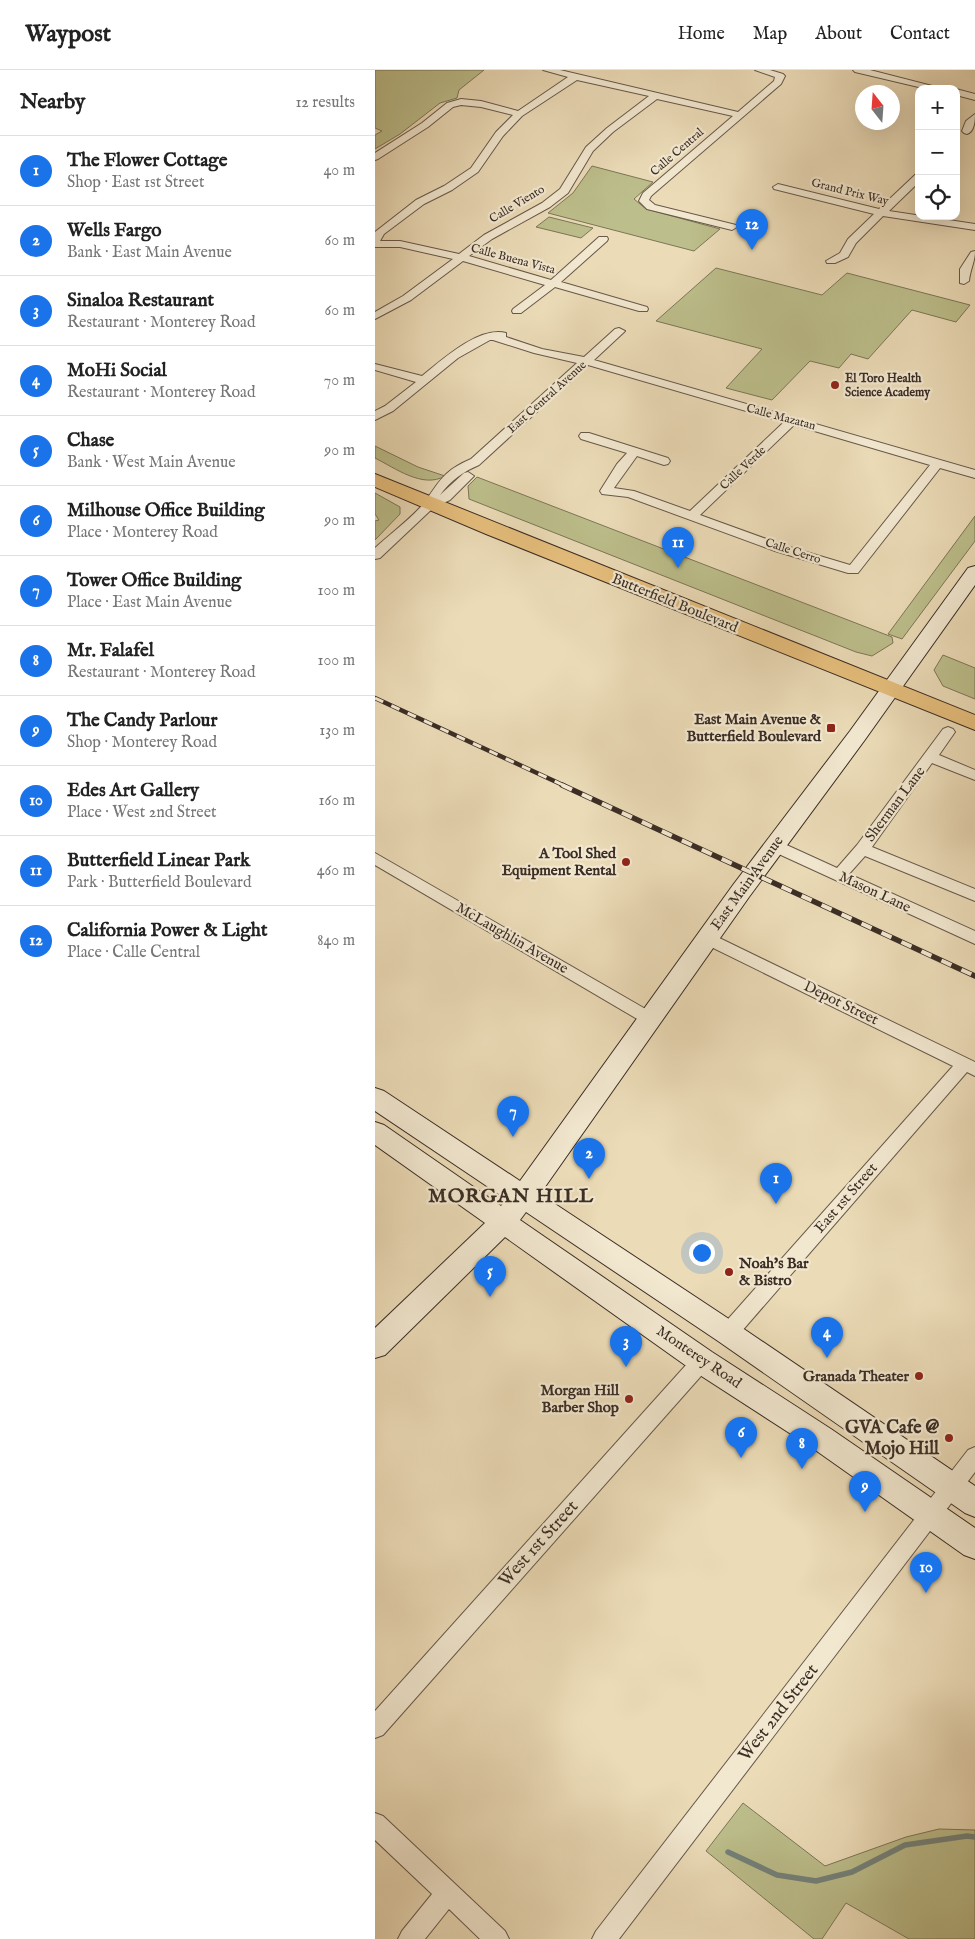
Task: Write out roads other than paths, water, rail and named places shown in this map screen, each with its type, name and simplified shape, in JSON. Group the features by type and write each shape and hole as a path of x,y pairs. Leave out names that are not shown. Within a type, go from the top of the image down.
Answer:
{"main road":[{"name":"Butterfield Boulevard","path":"375,465 436,498"},
{"name":"Butterfield Boulevard","path":"375,480 436,498 895,682 975,723"},
{"name":"East Main Avenue","path":"375,1346 503,1222 523,1197 707,938 975,572"},
{"name":"Butterfield Boulevard","path":"895,682 975,705"},
{"path":"375,1098 728,1333 964,1495"},
{"name":"Monterey Road","path":"375,1132 702,1361 852,1459 975,1545"}],"street":[{"path":"548,70 739,116"},
{"name":"Calle Central","path":"732,227 651,206 644,201 647,194 778,82 780,76 760,70"},
{"path":"858,70 924,85"},
{"name":"Calle Buena Vista","path":"575,77 519,114 499,134 475,170 449,188 420,202 380,232 375,242 400,244 460,257 643,309"},
{"path":"960,93 975,97"},
{"name":"Calle Viento","path":"375,316 407,298 488,237 546,205 564,191 589,149 610,130 655,96"},
{"path":"375,157 425,125 450,105 461,102 481,104 519,114"},
{"path":"967,131 969,123 975,117"},
{"path":"831,261 844,254 852,241 915,180"},
{"name":"Grand Prix Way","path":"778,187 881,213 975,227"},
{"path":"517,311 554,283 603,239"},
{"path":"964,281 965,269 975,254"},
{"name":"East Central Avenue","path":"375,554 436,498 476,468 475,462 619,331"},
{"name":"Calle Mazatan","path":"375,416 388,411 423,380 462,351 491,335 506,341 570,359 587,361 825,429 975,474"},
{"path":"375,367 423,380"},
{"name":"Calle Verde","path":"693,515 792,421"},
{"path":"585,436 664,461"},
{"name":"Calle Cerro","path":"633,452 606,491 630,494 693,515 779,548 853,570 937,464"},
{"name":"Sherman Lane","path":"840,875 862,849 948,732"},
{"path":"930,756 975,775"},
{"name":"Mason Lane","path":"775,846 975,938"},
{"path":"862,849 975,895"},
{"name":"McLaughlin Avenue","path":"375,858 650,1019"},
{"name":"Depot Street","path":"707,938 970,1066"},
{"name":"East 1st Street","path":"728,1333 970,1066"},
{"name":"West 1st Street","path":"375,1727 702,1361"},
{"name":"West 2nd Street","path":"604,1939 931,1515 964,1495 975,1456"},
{"path":"375,1824 497,1939"},
{"path":"410,1939 448,1892"}],"waterway":[{"path":"728,1852 777,1875 816,1881 852,1872 905,1845 967,1836 975,1837"}],"railway":[{"path":"375,698 565,786"},
{"path":"562,785 975,976"}],"place":[{"name":"California Power & Light","path":"752,250"},
{"name":"El Toro Health Science Academy","path":"835,385"},
{"name":"Butterfield Linear Park","path":"678,568"},
{"name":"East Main Avenue & Butterfield Boulevard","path":"831,728"},
{"name":"A Tool Shed Equipment Rental","path":"626,862"},
{"name":"Tower Office Building","path":"513,1137"},
{"name":"Wells Fargo","path":"589,1179"},
{"name":"The Flower Cottage","path":"776,1204"},
{"name":"Noah's Bar & Bistro","path":"729,1272"},
{"name":"Chase","path":"490,1297"},
{"name":"MoHi Social","path":"827,1358"},
{"name":"Sinaloa Restaurant","path":"626,1367"},
{"name":"Granada Theater","path":"919,1376"},
{"name":"Morgan Hill Barber Shop","path":"629,1399"},
{"name":"GVA Cafe @ Mojo Hill","path":"949,1438"},
{"name":"Milhouse Office Building","path":"741,1458"},
{"name":"Mr. Falafel","path":"802,1469"},
{"name":"The Candy Parlour","path":"865,1512"},
{"name":"Edes Art Gallery","path":"926,1593"}],"district":[{"name":"MORGAN HILL","path":"511,1196"}]}
